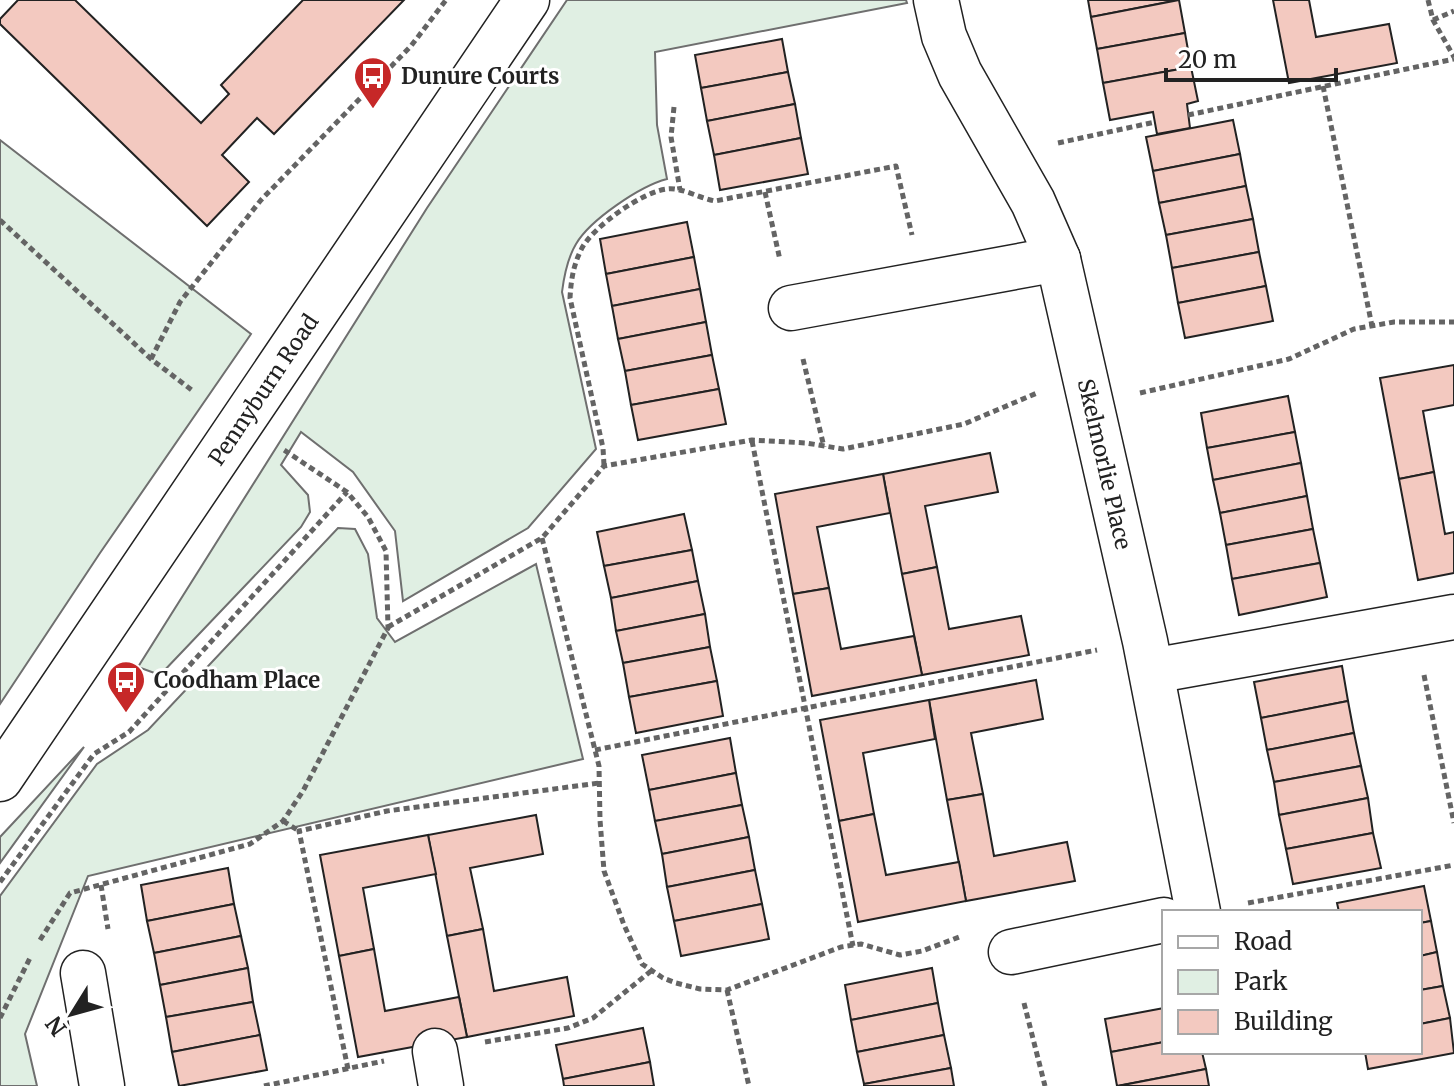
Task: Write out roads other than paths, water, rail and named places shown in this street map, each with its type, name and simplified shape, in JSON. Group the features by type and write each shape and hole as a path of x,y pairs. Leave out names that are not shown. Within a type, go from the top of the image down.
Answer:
{"street":[{"name":"Pennyburn Road","path":"0,779 527,0"},
{"name":"Skelmorlie Place","path":"936,0 944,36 960,74 1033,202 1058,259 1148,656 1198,910"},
{"path":"791,308 1058,259"},
{"path":"1148,656 1434,621"},
{"path":"1011,952 1162,920"},
{"path":"83,973 102,1086"}],"place":[{"name":"Dunure Courts","path":"373,110"},
{"name":"Coodham Place","path":"126,714"}]}
